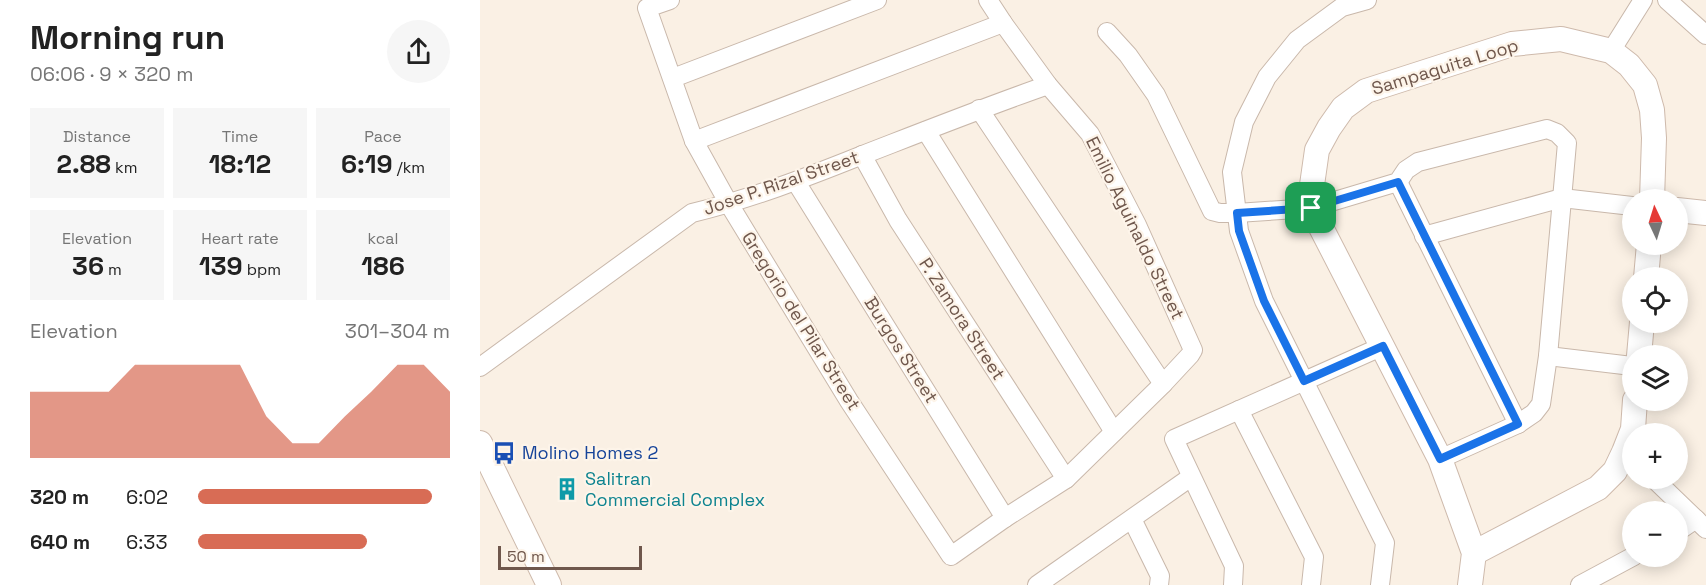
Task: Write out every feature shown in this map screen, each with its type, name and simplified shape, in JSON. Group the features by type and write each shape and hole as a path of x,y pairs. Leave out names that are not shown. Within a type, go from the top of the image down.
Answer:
{"street":[{"name":"Gregorio del Pilar Street","path":"670,0 648,8 694,141 729,204 849,401 951,556 1005,518"},
{"path":"673,78 877,0"},
{"name":"Emilio Aguinaldo Street","path":"988,0 1048,85 1090,134 1137,225 1193,350 1163,384"},
{"path":"1367,0 1342,7 1297,40 1267,77 1244,122 1232,172 1239,231 1264,301 1385,543 1380,585"},
{"path":"1611,51 1642,0"},
{"path":"1667,0 1706,35"},
{"path":"694,141 1003,23"},
{"path":"1107,32 1128,55 1156,95 1212,211 1237,213 1311,208 1398,182 1406,170 1418,162 1547,129 1557,133 1567,143 1548,356 1541,404 1534,413 1518,424 1440,459"},
{"name":"Sampaguita Loop","path":"1311,208 1317,150 1343,108 1366,91 1512,44 1561,39 1611,51 1629,65 1645,85 1652,110 1654,138 1652,189"},
{"name":"Jose P. Rizal Street","path":"480,367 692,213 729,204 796,182 979,109 1048,85"},
{"path":"979,109 1163,384 1066,479 1005,518"},
{"path":"926,131 1114,432"},
{"name":"P. Zamora Street","path":"862,155 898,220 1066,479"},
{"name":"Burgos Street","path":"796,182 1005,518"},
{"path":"1398,182 1518,424"},
{"path":"1424,236 1562,198 1622,205"},
{"path":"1311,208 1440,459 1474,553 1470,585"},
{"path":"1688,211 1706,213"},
{"path":"1233,585 1234,566 1174,439 1383,346"},
{"path":"1548,356 1622,365"},
{"path":"1239,410 1314,557 1311,585"},
{"path":"480,443 549,585"},
{"path":"1474,553 1598,488 1622,462"},
{"path":"1037,585 1191,477"},
{"path":"1664,489 1701,524"},
{"path":"1132,519 1160,576 1159,585"},
{"path":"1580,585 1622,562"}],"place":[{"name":"Molino Homes 2","path":"504,453"},
{"name":"Salitran Commercial Complex","path":"567,489"}],"route":[{"path":"1398,182 1518,424 1440,459 1383,346 1304,381 1264,301 1239,231 1237,213 1311,208 1398,182"}]}
